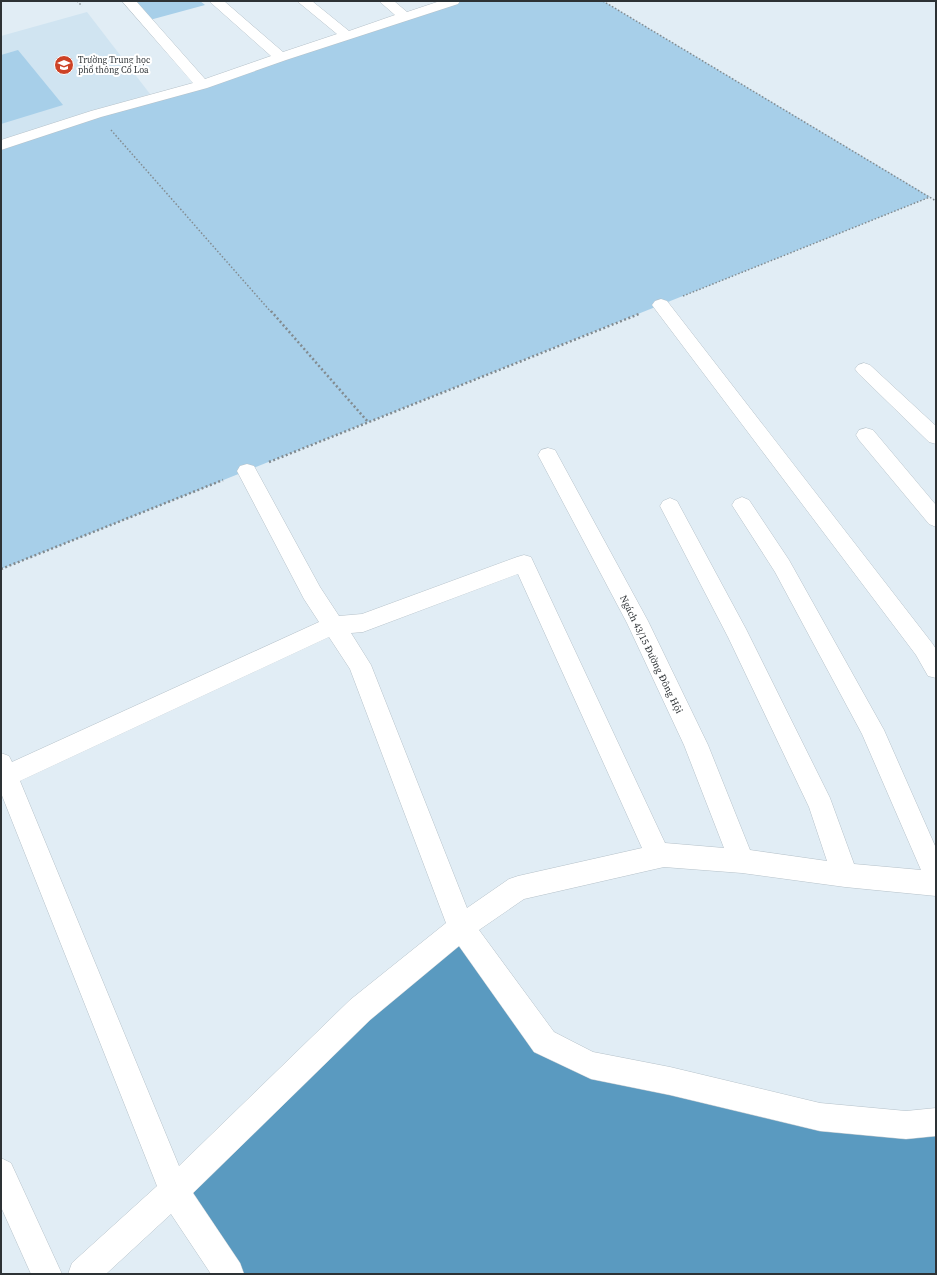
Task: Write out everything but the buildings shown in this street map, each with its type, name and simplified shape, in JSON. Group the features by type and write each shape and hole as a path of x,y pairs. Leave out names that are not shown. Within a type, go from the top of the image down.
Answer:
{"street":[{"path":"129,1 202,85"},
{"path":"216,1 281,57"},
{"path":"304,1 347,36"},
{"path":"386,1 405,17"},
{"path":"1,145 96,114 202,85 281,57 453,1"},
{"path":"661,305 830,524 924,649 936,669"},
{"path":"864,370 936,437"},
{"path":"866,434 936,519"},
{"name":"Ngách 43/15 Đường Đông Hội","path":"548,455 637,620 696,745 742,861"},
{"path":"247,471 312,593 360,665 461,926 544,1042 591,1065 670,1081 820,1117 906,1125 936,1122"},
{"path":"742,505 782,566 872,730 936,877"},
{"path":"670,506 738,635 821,806 845,875"},
{"path":"229,1274 174,1191 3,770 334,625 363,623 524,563 658,856"},
{"path":"83,1274 174,1191 360,1010 461,926 518,888 664,854 742,861 845,875 936,884"},
{"path":"1,1173 47,1274"}],"path":[{"path":"77,1 82,6"},
{"path":"603,1 936,201"},
{"path":"96,114 368,422"},
{"path":"1,569 930,197"}],"shaded area":[{"path":"129,1 200,1 205,5 146,21"},
{"path":"451,1 603,1 930,197 1,569 1,146"},
{"name":"Trường Trung học phổ thông Cổ Loa","path":"87,12 150,94 1,142 1,36"},
{"path":"18,50 63,105 1,124 1,55"},
{"path":"461,927 544,1042 670,1081 936,1122 936,1274 229,1274 174,1191"}],"place":[{"name":"Trường Trung học phổ thông Cổ Loa","path":"64,65"}]}
